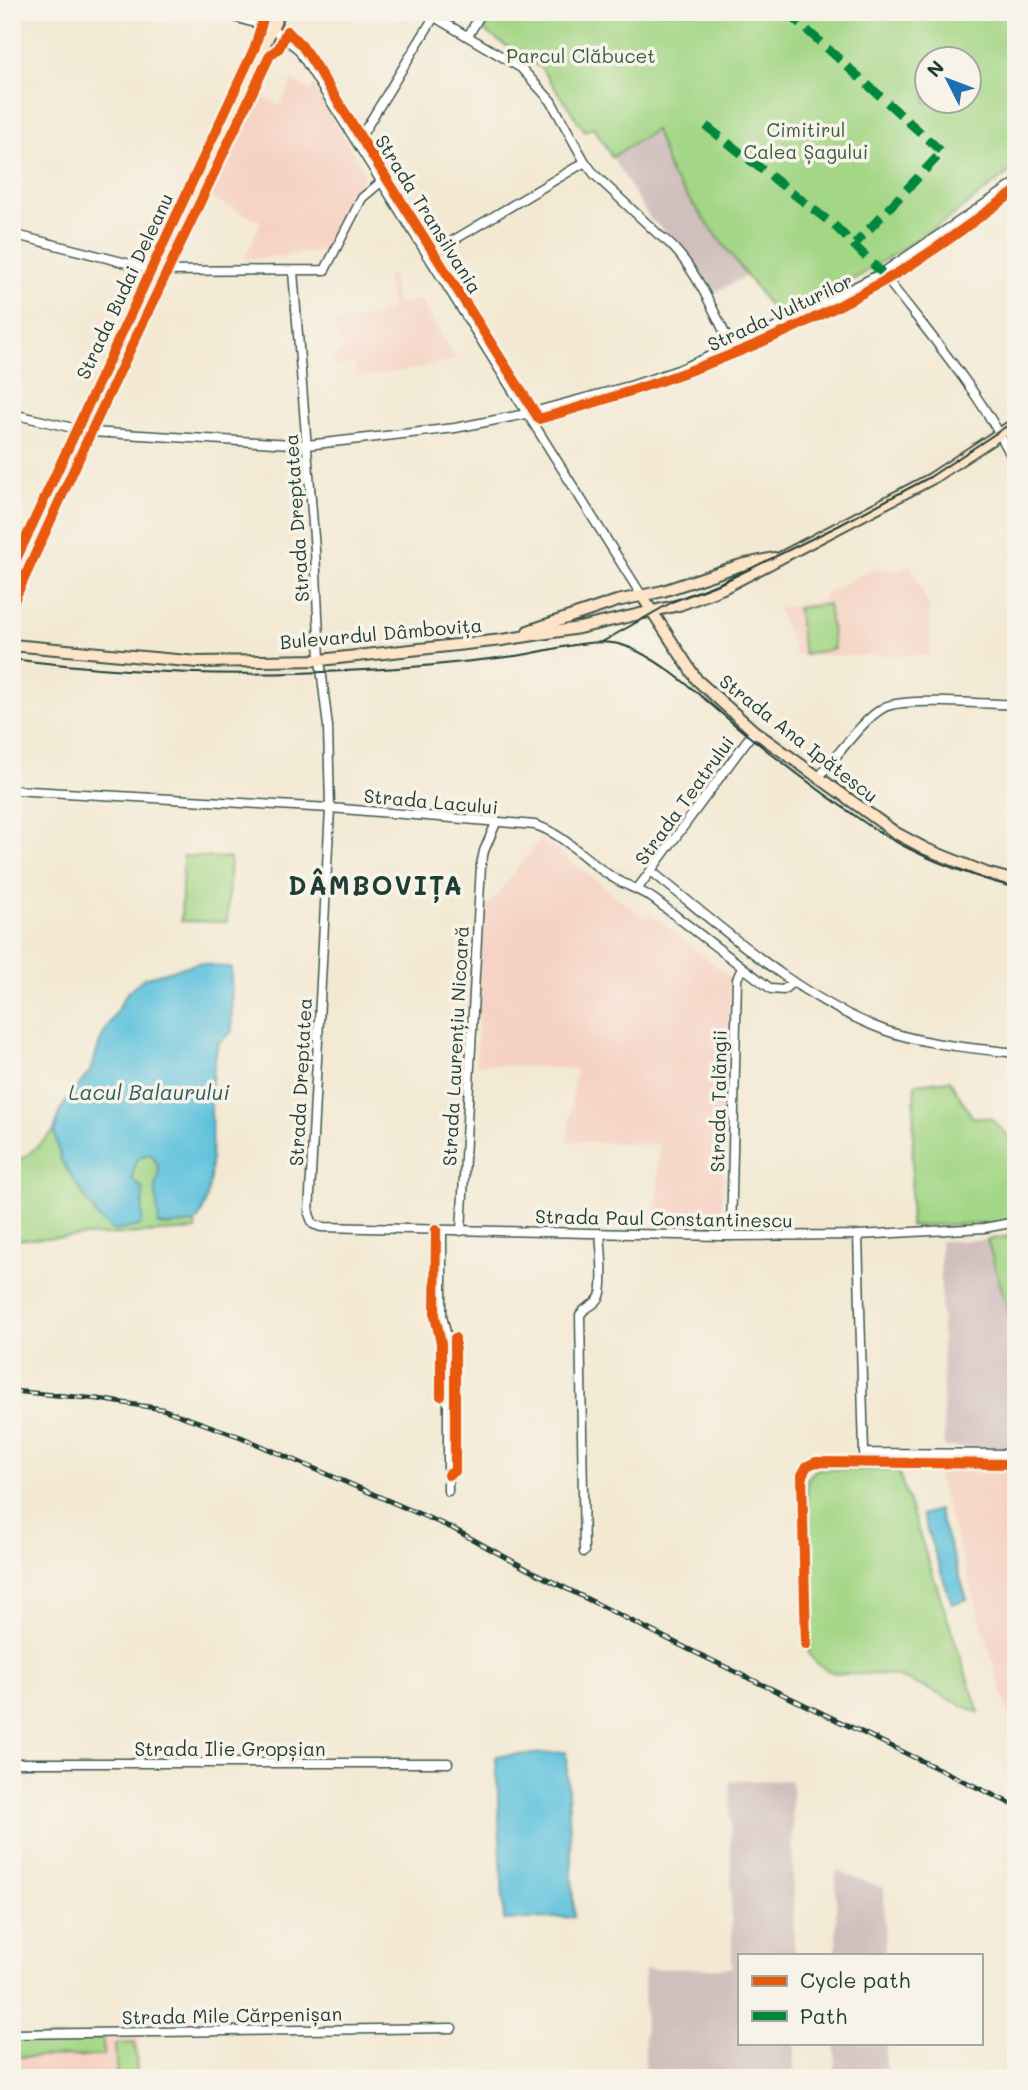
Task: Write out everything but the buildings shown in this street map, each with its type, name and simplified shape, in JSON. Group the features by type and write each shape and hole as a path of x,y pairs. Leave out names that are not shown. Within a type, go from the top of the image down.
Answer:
{"main road":[{"name":"Strada Budai Deleanu","path":"12,583 280,12"},
{"name":"Bulevardul Dâmbovița","path":"12,645 198,662 320,660 502,640 579,628 679,605 723,588 931,479 1016,423"},
{"name":"Bulevardul Dâmbovița","path":"502,640 617,601 781,556"},
{"name":"Strada Ana Ipătescu","path":"642,596 697,680 754,731 889,829 926,849 986,873 1016,881"}],"street":[{"path":"217,12 272,29"},
{"path":"468,36 482,12"},
{"path":"357,144 430,14 521,68 542,90 595,175 684,258 732,348"},
{"name":"Strada Transilvania","path":"272,29 298,49 526,414"},
{"path":"427,256 585,162"},
{"path":"12,233 158,271 325,270 362,198 381,182"},
{"name":"Strada Vulturilor","path":"12,414 83,431 307,445 455,428 526,414 633,385 732,348 882,273 1016,183"},
{"name":"Strada Dreptatea","path":"293,271 320,660 328,727 330,808 309,1214 313,1223"},
{"path":"882,273 955,368 1000,435 1016,466"},
{"name":"Strada Ana Ipătescu","path":"526,414 642,596"},
{"path":"818,778 868,721 884,707 896,703 936,702 1016,705"},
{"name":"Strada Teatrului","path":"639,888 754,731"},
{"name":"Strada Lacului","path":"12,790 330,808 528,824 548,830 615,879 639,888 742,968 777,991 793,982"},
{"name":"Strada Laurențiu Nicoară","path":"461,1231 481,866 496,823"},
{"path":"651,871 793,982 840,1010 886,1031 920,1040 1016,1053"},
{"name":"Strada Talăngii","path":"726,1236 737,979 742,968"},
{"name":"Strada Paul Constantinescu","path":"313,1223 320,1227 726,1236 858,1235 984,1228 1016,1222"},
{"path":"442,1230 442,1315 448,1342 448,1492"},
{"path":"584,1552 580,1315 585,1308 596,1303 602,1294 600,1233"},
{"path":"858,1235 864,1453 1016,1454"},
{"name":"Strada Ilie Gropșian","path":"12,1763 448,1763"},
{"name":"Strada Mile Cărpenișan","path":"12,2034 452,2028"}],"shaded area":[{"path":"292,81 311,90 313,85 365,173 326,251 244,260 261,222 207,196 256,94 280,105"},
{"path":"655,130 671,175 748,275 712,294 682,245 651,220 612,157"},
{"path":"387,275 392,275 396,303 398,305 421,300 456,359 417,369 355,377 354,364 334,366 333,355 343,354 343,344 339,343 334,323 373,316 391,309"},
{"path":"911,565 929,607 930,655 796,656 778,609 824,600 823,594 872,569 898,570"},
{"path":"541,838 646,919 651,914 730,977 721,1228 656,1227 659,1145 567,1141 576,1069 476,1064 482,914"},
{"path":"986,1240 1011,1325 1012,1448 944,1447 940,1241"},
{"path":"934,1466 1016,1466 1016,1738"},
{"path":"792,1780 794,1954 738,1954 738,2044 795,2044 795,2078 645,2078 644,1969 732,1968 730,1781"},
{"path":"836,1871 884,1888 885,1954 836,1954"},
{"path":"139,2036 139,2078 12,2078 12,2038"},
{"path":"835,2044 886,2044 886,2078 835,2078"}],"green space":[{"name":"Cimitirul Calea Șagului","path":"492,12 1016,12 1016,167 951,217 863,274 780,320 671,175 655,130 612,157 594,127 585,131 541,68 487,33 483,26"},
{"path":"828,604 834,649 804,654 797,608"},
{"path":"183,856 230,858 227,922 181,921"},
{"path":"950,1080 972,1117 990,1118 1006,1133 1016,1154 1016,1217 1001,1223 910,1226 915,1084"},
{"path":"54,1131 61,1160 99,1219 143,1189 132,1179 135,1162 141,1156 151,1154 159,1167 159,1225 195,1223 196,1230 12,1240 12,1164 30,1153"},
{"path":"1016,1235 1016,1447 1013,1447 1012,1324 987,1240"},
{"path":"817,1469 898,1470 979,1713 894,1676 848,1674 827,1670 809,1654 807,1479"},
{"path":"103,2038 103,2056 12,2057 12,2039"},
{"path":"135,2043 137,2078 117,2078 115,2044"}],"water":[{"name":"Lacul Balaurului","path":"198,963 231,968 232,1032 218,1043 214,1067 207,1196 195,1223 159,1225 155,1184 158,1169 151,1154 142,1156 135,1162 132,1179 143,1189 142,1221 139,1226 114,1231 99,1219 61,1160 54,1131 62,1107 90,1071 102,1037 127,993 144,978"},
{"path":"938,1510 967,1599 952,1604 922,1515"},
{"path":"566,1752 574,1917 504,1920 496,1756"}],"tram line":[{"path":"602,642 674,601 721,583 930,477 1016,420"},
{"path":"12,659 188,673 320,672 421,666 515,656 583,643 622,645 655,661 672,673 795,772 888,837 941,864 1016,888"}],"railway":[{"path":"12,1391 98,1399 162,1409 241,1437 452,1528 527,1569 688,1649 1016,1806"}],"marked path":[{"path":"787,12 942,152 855,244"},
{"path":"706,126 835,226 882,273"}],"cycle path":[{"path":"12,568 255,47 263,19"},
{"path":"287,31 311,59 539,419 716,361 843,304 935,249 1016,191"},
{"path":"12,605 270,55 279,48 287,31"},
{"path":"436,1230 435,1316 441,1343 441,1396"},
{"path":"448,1475 455,1471 455,1338"},
{"path":"806,1645 802,1475 807,1466 816,1462 1016,1464"}],"district":[{"name":"DÂMBOVIȚA","path":"376,885"}],"park label":[{"name":"Parcul Clăbucet","path":"581,55"}]}
